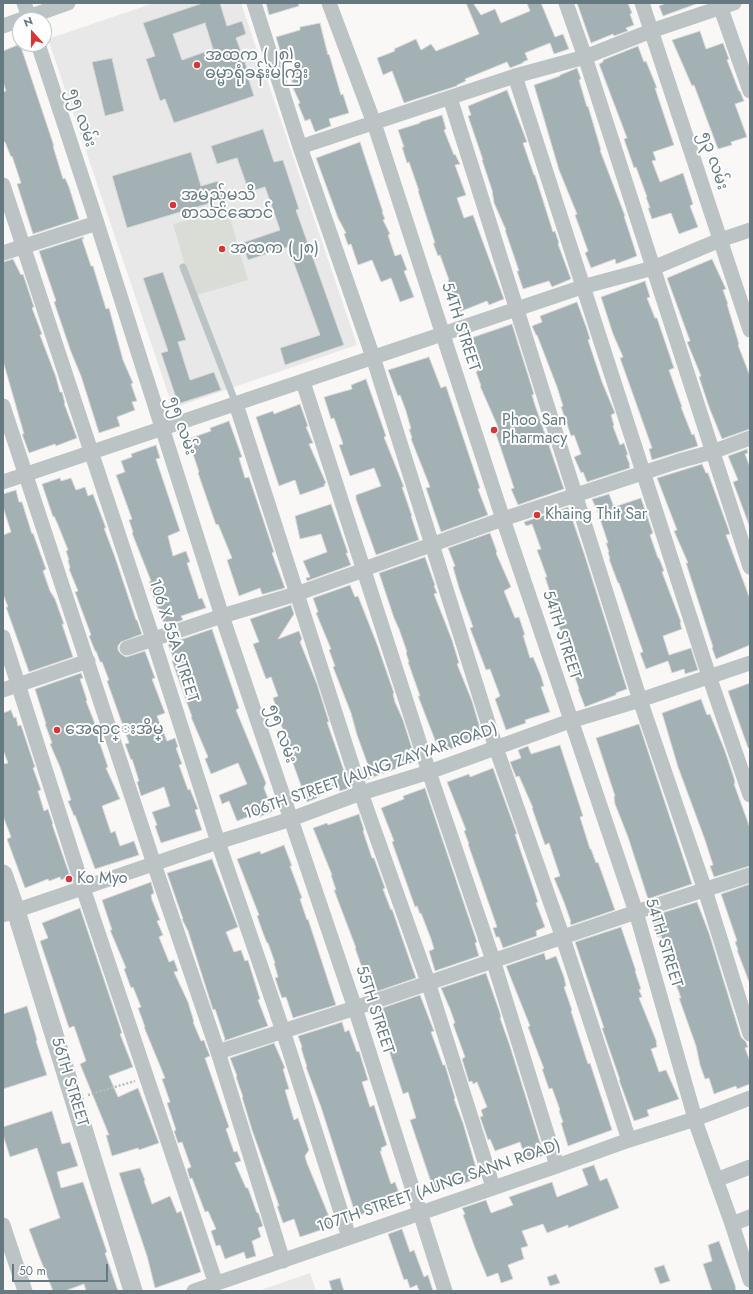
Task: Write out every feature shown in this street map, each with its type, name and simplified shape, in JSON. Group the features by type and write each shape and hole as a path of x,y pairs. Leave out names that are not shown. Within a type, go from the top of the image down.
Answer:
{"street":[{"path":"32,12 68,3"},
{"path":"254,3 300,147 373,357 496,748 563,938 629,1140"},
{"name":"54TH STREET","path":"330,3 374,123 570,721 636,912 697,1124 750,1280"},
{"path":"566,3 585,57 750,568"},
{"name":"၅၃ လမ်း","path":"642,3 750,330"},
{"path":"300,147 515,76 585,57 651,31 725,5 750,91"},
{"path":"3,26 12,21"},
{"name":"၅၅ လမ်း","path":"41,52 97,223 222,616 291,819"},
{"path":"515,76 709,676 750,795"},
{"path":"450,98 640,700 705,890 750,1034"},
{"name":"106 X 55A STREET","path":"3,185 92,452 218,842 283,1030 349,1237"},
{"path":"3,253 97,223"},
{"path":"3,482 582,287 653,268 720,240 750,230"},
{"path":"303,382 429,772 493,960 557,1166"},
{"path":"236,404 361,793 428,982 493,1187"},
{"path":"3,406 154,864 218,1052 283,1261"},
{"path":"127,648 222,616 296,594 503,519 644,473 679,460 712,452 750,438"},
{"path":"3,637 83,888 216,1284"},
{"path":"3,690 88,661"},
{"name":"106TH STREET (AUNG ZAYYAR ROAD)","path":"9,913 218,842 291,819 361,793 429,772 570,721 640,700 750,663"},
{"name":"55TH STREET","path":"291,819 355,1008 445,1291"},
{"name":"56TH STREET","path":"3,874 9,913 74,1099 133,1291"},
{"path":"218,1052 355,1008 493,960 750,875"},
{"name":"107TH STREET (AUNG SANN ROAD)","path":"194,1291 629,1140 697,1124 750,1098"},
{"path":"715,1176 750,1167"},
{"path":"732,1224 750,1217"},
{"path":"3,1225 25,1291"}],"lane":[{"path":"183,267 236,404"}],"path":[{"path":"74,1099 147,1077"}],"shaded area":[{"name":"အထက (၂၈)","path":"154,3 241,3 357,345 173,408 52,51 52,38"},
{"path":"227,208 248,280 194,296 173,224"},
{"path":"310,1273 316,1291 258,1291"}],"building":[{"path":"203,3 220,3 227,26 242,21 246,34 236,38 248,71 246,71 254,96 174,123 165,99 160,101 146,59 155,56 143,23","holes":["205,23 213,49 182,60 173,34"]},
{"path":"266,3 298,3 299,6 269,15"},
{"path":"466,3 473,3 481,15 495,9 501,23 530,11 527,3 541,3 555,37 563,34 569,49 554,54 550,43 525,53 528,60 523,63 510,68 507,62 465,79 466,81 457,86 404,103 392,71 383,75 377,58 395,51 394,49 416,39 421,50 431,44 436,51 479,34"},
{"path":"577,3 628,3 632,13 630,14 634,25 626,28 628,31 614,36 613,34 591,43"},
{"path":"666,3 696,4 663,16 659,6"},
{"path":"320,23 328,55 329,54 341,95 343,94 349,113 329,119 331,126 315,132 310,119 305,121 298,104 300,103 293,88 295,88 290,72 299,69 292,51 281,54 276,37 300,30 300,27"},
{"path":"700,31 706,49 723,43 729,59 727,60 744,101 735,104 747,137 731,142 732,145 718,149 694,85 692,86 672,40"},
{"path":"638,46 657,88 655,88 674,145 653,152 656,160 652,161 660,182 683,173 693,204 690,206 698,227 679,234 671,213 652,219 648,208 650,208 647,197 636,167 634,168 624,139 627,138 599,64 603,62 603,60"},
{"path":"12,47 12,52 23,52 54,146 63,179 65,178 69,187 79,219 33,234 17,184 21,183 12,156 11,157 5,142 3,142 3,92 6,91 3,82 3,51"},
{"path":"112,58 124,111 105,116 92,62"},
{"path":"577,68 581,79 579,80 600,150 625,216 637,256 616,264 615,259 591,268 585,253 588,251 575,215 577,214 559,170 534,85"},
{"path":"507,90 527,142 523,143 553,232 555,231 558,244 571,279 552,287 549,281 523,289 506,230 494,203 492,190 468,116 471,115 468,106"},
{"path":"442,115 446,129 444,130 454,155 455,154 460,164 455,165 466,195 457,198 464,218 473,215 504,299 489,305 487,301 459,312 440,255 438,256 433,243 435,243 419,191 409,162 407,163 402,147 404,147 398,130"},
{"path":"263,129 274,162 283,160 299,209 296,210 344,345 285,365 280,348 320,335 288,247 248,260 242,243 280,230 265,187 249,192 237,158 217,164 211,146"},
{"path":"360,142 383,212 385,219 383,220 390,234 388,235 395,256 401,254 407,270 404,271 414,297 400,302 391,278 381,282 372,260 358,265 351,244 348,245 344,234 346,233 338,218 316,158"},
{"path":"191,152 201,186 218,181 224,199 127,228 112,176"},
{"path":"83,237 84,239 82,239 91,266 93,266 106,309 109,308 123,360 133,383 131,384 137,401 132,402 135,410 117,417 120,426 99,433 81,376 54,302 56,301 39,251"},
{"path":"13,259 21,275 23,274 34,307 32,308 42,334 40,335 60,392 62,392 64,403 77,438 56,446 55,444 29,453 22,434 24,434 3,361 3,262"},
{"path":"712,259 726,289 723,290 739,344 738,345 750,376 750,429 722,439 709,407 699,377 701,376 687,342 690,341 667,278"},
{"path":"163,272 186,340 178,342 190,380 214,372 221,390 178,404 161,353 168,351 143,278"},
{"path":"645,281 650,297 647,298 655,318 657,318 674,368 669,370 681,407 698,446 652,460 649,449 652,448 620,358 623,357 613,334 601,297"},
{"path":"577,302 587,329 590,339 588,340 602,382 615,413 611,415 613,426 620,445 624,443 628,455 626,455 630,465 630,468 587,482 574,457 581,454 574,435 571,436 561,407 563,406 557,387 537,335 532,326 542,322 540,316"},
{"path":"512,324 534,394 532,395 535,405 564,489 518,505 511,489 514,488 494,428 498,427 480,386 476,372 478,371 465,340"},
{"path":"429,357 441,388 446,386 480,488 478,489 488,515 441,532 426,488 430,487 411,439 409,429 411,429 406,411 400,395 398,396 388,370"},
{"path":"366,379 386,436 384,437 404,487 402,487 419,540 376,555 356,499 356,495 381,486 374,468 350,476 339,445 343,444 334,418 331,419 324,397 352,389 351,385"},
{"path":"300,404 308,426 306,427 313,443 309,444 326,483 324,484 325,486 300,495 295,480 279,486 256,417 273,411 274,414"},
{"path":"229,421 242,457 239,458 245,478 249,477 274,552 272,553 285,588 264,594 262,594 260,588 239,596 227,560 232,558 218,524 216,525 188,439 211,431 210,428"},
{"path":"156,445 160,458 156,459 180,531 168,536 173,556 186,551 190,562 187,563 199,599 202,598 206,608 181,616 183,620 165,626 151,591 149,582 151,581 132,533 129,520 132,519 116,475 125,472 121,461 132,457 131,454"},
{"path":"747,449 748,453 745,454 750,467 749,525 733,482 738,480 728,456"},
{"path":"702,464 706,473 708,473 728,528 730,534 726,535 750,599 750,645 716,659 686,563 688,563 674,531 677,530 657,478"},
{"path":"60,478 61,481 71,478 76,490 85,487 88,496 93,494 142,634 121,642 118,646 118,650 126,657 145,651 155,678 152,679 165,713 157,716 167,741 175,738 178,747 176,748 182,764 179,765 188,790 190,789 198,809 195,810 202,830 161,843 152,812 170,806 164,787 141,796 137,782 139,781 132,759 131,760 125,744 129,743 107,681 109,680 89,636 91,635 75,592 78,591 69,569 69,560 66,551 68,550 54,516 53,517 42,484"},
{"path":"16,490 19,502 22,502 32,534 33,533 46,569 43,571 64,624 62,624 73,657 29,672 6,607 8,607 3,594 3,535 11,532 3,507 3,494"},
{"path":"609,494 614,507 641,498 653,533 650,535 681,622 682,629 663,636 669,655 691,648 698,670 685,674 684,669 672,673 668,661 646,669 640,653 643,652 609,559 609,552 606,543 608,543 592,499"},
{"path":"331,504 351,565 307,581 306,578 310,577 303,561 327,552 321,534 300,539 295,516"},
{"path":"568,507 627,689 585,707 564,646 566,646 548,596 551,595 545,577 547,577 537,550 541,549 532,524 526,526 524,522"},
{"path":"490,533 497,552 496,553 511,587 504,591 515,618 519,617 530,658 533,657 541,676 544,686 541,687 550,712 525,720 526,723 506,730 495,699 500,696 490,669 486,670 470,628 473,627 459,588 453,567 455,566 448,548"},
{"path":"425,557 437,593 434,594 452,640 459,663 457,664 472,701 483,738 440,753 418,696 420,696 408,662 407,652 379,573"},
{"path":"350,585 355,597 358,596 377,644 394,693 395,702 403,720 416,761 366,780 363,770 369,768 351,713 333,667 335,666 329,650 331,649 316,613 318,612 313,598"},
{"path":"291,605 294,614 278,639 299,631 302,639 300,642 317,684 329,722 327,722 350,788 340,791 338,788 307,802 291,758 294,757 275,710 277,710 273,698 278,696 271,677 266,679 253,644 259,642 250,619"},
{"path":"212,629 239,708 236,710 266,783 264,788 273,811 259,817 258,813 237,821 229,801 222,804 219,795 247,784 238,763 211,774 205,759 208,757 191,717 172,661 174,660 168,644"},
{"path":"81,673 83,678 80,679 87,700 86,701 99,734 97,735 108,767 106,768 120,799 102,806 111,833 115,831 120,846 134,841 139,855 95,869 75,815 74,816 68,801 71,800 60,767 50,744 52,743 35,689"},
{"path":"750,683 750,747 748,748 728,691"},
{"path":"701,699 707,715 710,714 725,751 734,778 734,784 750,828 750,866 714,877 710,866 713,865 678,767 662,713"},
{"path":"11,710 14,718 16,717 18,726 21,725 35,767 33,768 41,790 38,791 44,811 48,809 70,876 61,880 60,877 49,881 48,879 25,888 7,839 11,837 3,816 3,764 8,763 3,750 3,713"},
{"path":"639,724 692,884 648,899 628,837 615,804 615,796 596,738"},
{"path":"560,745 583,816 580,817 590,849 596,863 598,862 615,910 571,925 564,902 554,878 560,876 549,843 545,845 533,808 519,776 516,777 510,762 521,758 518,750 528,746 531,754"},
{"path":"493,768 517,834 515,834 545,927 536,931 537,936 503,948 499,937 496,937 493,928 497,927 468,844 464,831 466,830 447,782 469,774 470,777"},
{"path":"425,788 477,942 475,943 479,956 435,971 429,951 434,949 431,939 421,913 420,914 417,906 415,907 392,842 394,841 381,808 404,799 403,796"},
{"path":"359,814 372,858 374,858 385,888 383,889 391,910 392,909 416,978 370,994 356,948 334,890 336,890 332,875 313,828 327,823 328,825"},
{"path":"284,845 302,898 300,899 336,1005 293,1018 286,997 282,998 279,990 275,978 278,977 275,963 257,916 259,915 237,859 260,851 261,854"},
{"path":"212,859 238,927 226,932 234,952 241,950 245,961 248,960 260,999 258,1000 268,1026 224,1041 225,1039 215,1009 213,1010 188,931 182,919 167,873"},
{"path":"151,882 154,893 151,895 152,900 160,920 157,921 163,935 159,937 169,962 174,960 178,971 174,972 188,1002 193,1022 201,1041 204,1040 210,1056 205,1058 229,1127 226,1129 234,1152 237,1151 241,1161 235,1163 246,1188 248,1188 263,1226 258,1228 261,1237 252,1241 256,1256 246,1259 244,1252 225,1259 220,1245 216,1246 211,1231 216,1229 208,1211 205,1212 192,1178 190,1179 187,1169 191,1167 182,1142 178,1143 174,1131 176,1130 167,1103 170,1102 162,1079 165,1078 144,1027 138,1008 141,1007 133,987 131,988 124,969 126,968 110,930 112,930 102,900"},
{"path":"750,884 749,982 737,950 735,942 737,941 721,894"},
{"path":"697,902 709,933 741,1037 746,1042 748,1047 745,1048 750,1061 750,1084 737,1089 736,1086 714,1094 709,1078 705,1079 700,1065 696,1046 679,998 681,998 665,955 667,954 661,936 657,937 652,923 655,922 652,916"},
{"path":"80,908 122,1033 120,1034 133,1067 109,1076 118,1097 138,1088 159,1143 139,1150 138,1148 112,1156 106,1135 109,1135 80,1064 86,1061 74,1026 69,1028 40,941 48,938 42,923"},
{"path":"621,927 641,989 639,990 642,997 639,998 656,1040 657,1047 651,1049 659,1072 666,1070 679,1099 647,1110 649,1116 634,1121 619,1080 602,1028 604,1028 575,942"},
{"path":"544,953 546,960 556,956 564,977 566,986 564,987 588,1064 590,1063 612,1130 568,1146 561,1123 563,1122 559,1111 560,1110 552,1088 549,1089 542,1069 544,1069 528,1027 530,1026 506,966"},
{"path":"486,973 544,1155 527,1162 520,1142 495,1151 490,1139 488,1140 480,1117 483,1116 481,1110 487,1107 477,1082 473,1084 472,1081 469,1082 462,1059 465,1057 453,1024 455,1023 441,988"},
{"path":"420,995 434,1031 431,1032 443,1065 445,1065 479,1178 434,1191 410,1120 416,1118 408,1092 403,1094 376,1010"},
{"path":"27,1006 47,1075 3,1089 3,1014"},
{"path":"342,1022 345,1032 349,1030 357,1052 359,1051 368,1080 362,1082 370,1107 374,1105 387,1145 381,1148 382,1151 380,1151 391,1184 395,1182 399,1193 396,1194 399,1203 356,1216 321,1107 306,1067 298,1036"},
{"path":"274,1043 285,1068 283,1069 289,1089 285,1090 294,1120 298,1118 309,1150 305,1156 307,1163 333,1226 300,1237 294,1219 283,1223 277,1206 279,1206 252,1130 236,1077 237,1076 230,1058"},
{"path":"52,1111 62,1144 70,1142 78,1166 57,1172 61,1188 83,1182 107,1252 105,1253 118,1291 86,1291 84,1284 65,1291 53,1291 29,1229 60,1218 37,1148 10,1157 3,1135 3,1127"},
{"path":"594,1165 600,1181 607,1178 619,1208 568,1228 568,1225 547,1233 543,1224 522,1231 528,1246 521,1248 524,1259 508,1265 513,1279 501,1283 498,1273 487,1277 463,1215 465,1214 462,1208 486,1200 491,1213 513,1205 509,1197 552,1182 557,1197 588,1185 582,1169"},
{"path":"140,1168 152,1204 170,1196 177,1213 181,1211 201,1272 155,1288 147,1256 119,1173"},
{"path":"402,1229 410,1252 414,1250 424,1277 428,1275 433,1291 419,1291 417,1285 410,1288 407,1279 404,1280 388,1234"},
{"path":"719,1241 736,1291 712,1291 703,1264 712,1261 708,1245"},
{"path":"664,1265 670,1281 660,1284 654,1268"},
{"path":"556,1274 560,1283 550,1286 547,1277"},
{"path":"340,1278 344,1291 332,1291 329,1281"}],"place":[{"name":"အထက (၂၈) ဓမ္မာရုံခန်းမကြီး","path":"197,65"},
{"name":"အမည်မသိ စာသင်ဆောင်","path":"173,205"},
{"name":"အထက (၂၈)","path":"222,249"},
{"name":"Phoo San Pharmacy","path":"494,430"},
{"name":"Khaing Thit Sar","path":"537,515"},
{"name":"အေရာင္းအိမ္","path":"57,730"},
{"name":"Ko Myo","path":"69,879"}]}
